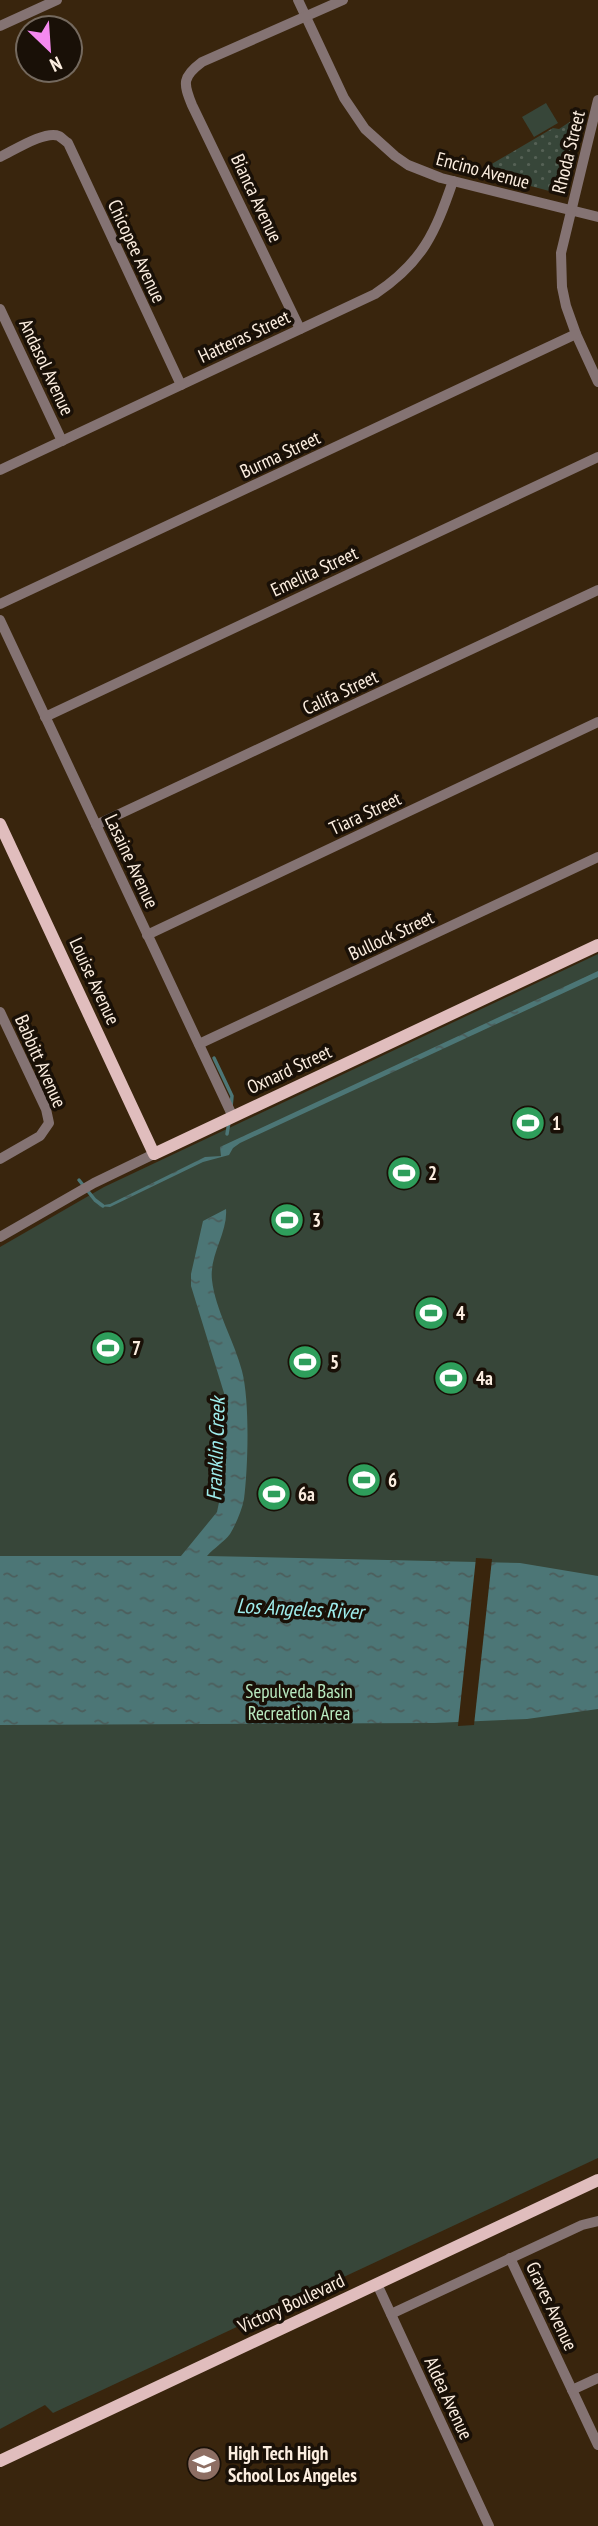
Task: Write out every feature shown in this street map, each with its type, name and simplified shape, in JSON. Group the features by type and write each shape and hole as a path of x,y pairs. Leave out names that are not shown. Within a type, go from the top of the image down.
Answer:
{"main road":[{"name":"Louise Avenue","path":"0,824 154,1154"},
{"name":"Oxnard Street","path":"154,1154 598,945"},
{"name":"Victory Boulevard","path":"0,2461 598,2180"}],"street":[{"path":"0,26 57,0"},
{"name":"Encino Avenue","path":"299,0 344,97 365,128 388,150 408,165 453,181 571,211"},
{"path":"306,17 343,0"},
{"name":"Bianca Avenue","path":"300,330 192,105 185,80 187,74 202,62 306,17"},
{"name":"Rhoda Street","path":"571,211 598,100"},
{"name":"Chicopee Avenue","path":"0,157 41,137 58,136 68,143 181,385"},
{"name":"Hatteras Street","path":"0,471 300,330 394,281 423,251 437,227 453,181"},
{"path":"598,217 571,211 561,253 566,306 598,382"},
{"name":"Andasol Avenue","path":"0,309 62,441"},
{"name":"Burma Street","path":"0,604 576,334"},
{"name":"Emelita Street","path":"45,717 598,457"},
{"name":"Califa Street","path":"96,825 598,590"},
{"name":"Lasaine Avenue","path":"0,620 233,1117"},
{"name":"Tiara Street","path":"147,934 598,722"},
{"name":"Bullock Street","path":"199,1044 598,857"},
{"name":"Babbitt Avenue","path":"0,1012 46,1109 49,1123 40,1136 0,1159"},
{"name":"Oxnard Street","path":"0,1237 94,1183 154,1154"},
{"path":"391,2314 582,2225 598,2221"},
{"name":"Graves Avenue","path":"510,2258 598,2445"},
{"name":"Aldea Avenue","path":"377,2284 489,2526"},
{"path":"572,2390 598,2378"}],"green space":[{"path":"546,103 558,123 534,137 522,117"},
{"path":"574,119 578,121 560,188 553,192 478,172 553,128 559,129"},
{"name":"Sepulveda Basin Recreation Area","path":"598,954 598,2158 53,2413 45,2405 0,2429 0,1247 104,1187"}],"water":[{"path":"598,971 598,977 240,1143 229,1155 203,1162 110,1207 98,1206 110,1204 205,1157 221,1156 220,1147"},
{"name":"Los Angeles River","path":"226,1209 224,1227 213,1262 212,1280 217,1303 239,1360 245,1384 246,1471 244,1499 237,1521 228,1537 207,1556 520,1563 598,1576 598,1709 527,1719 434,1723 0,1725 0,1556 181,1556 217,1512 222,1488 220,1459 222,1427 226,1414 224,1393 191,1286 191,1274 203,1221"}],"pier":[{"path":"476,1558 492,1559 474,1725 458,1726"}],"waterway":[{"path":"214,1058 232,1096 231,1107"},
{"path":"227,1134 229,1122"},
{"path":"79,1180 103,1206"}],"place":[{"name":"1","path":"528,1123"},
{"name":"2","path":"404,1173"},
{"name":"3","path":"287,1220"},
{"name":"4","path":"431,1313"},
{"name":"7","path":"108,1348"},
{"name":"5","path":"305,1362"},
{"name":"4a","path":"451,1378"},
{"name":"6","path":"364,1480"},
{"name":"6a","path":"274,1494"},
{"name":"High Tech High School Los Angeles","path":"204,2464"}],"water label":[{"name":"Franklin Creek","path":"216,1449"}]}
